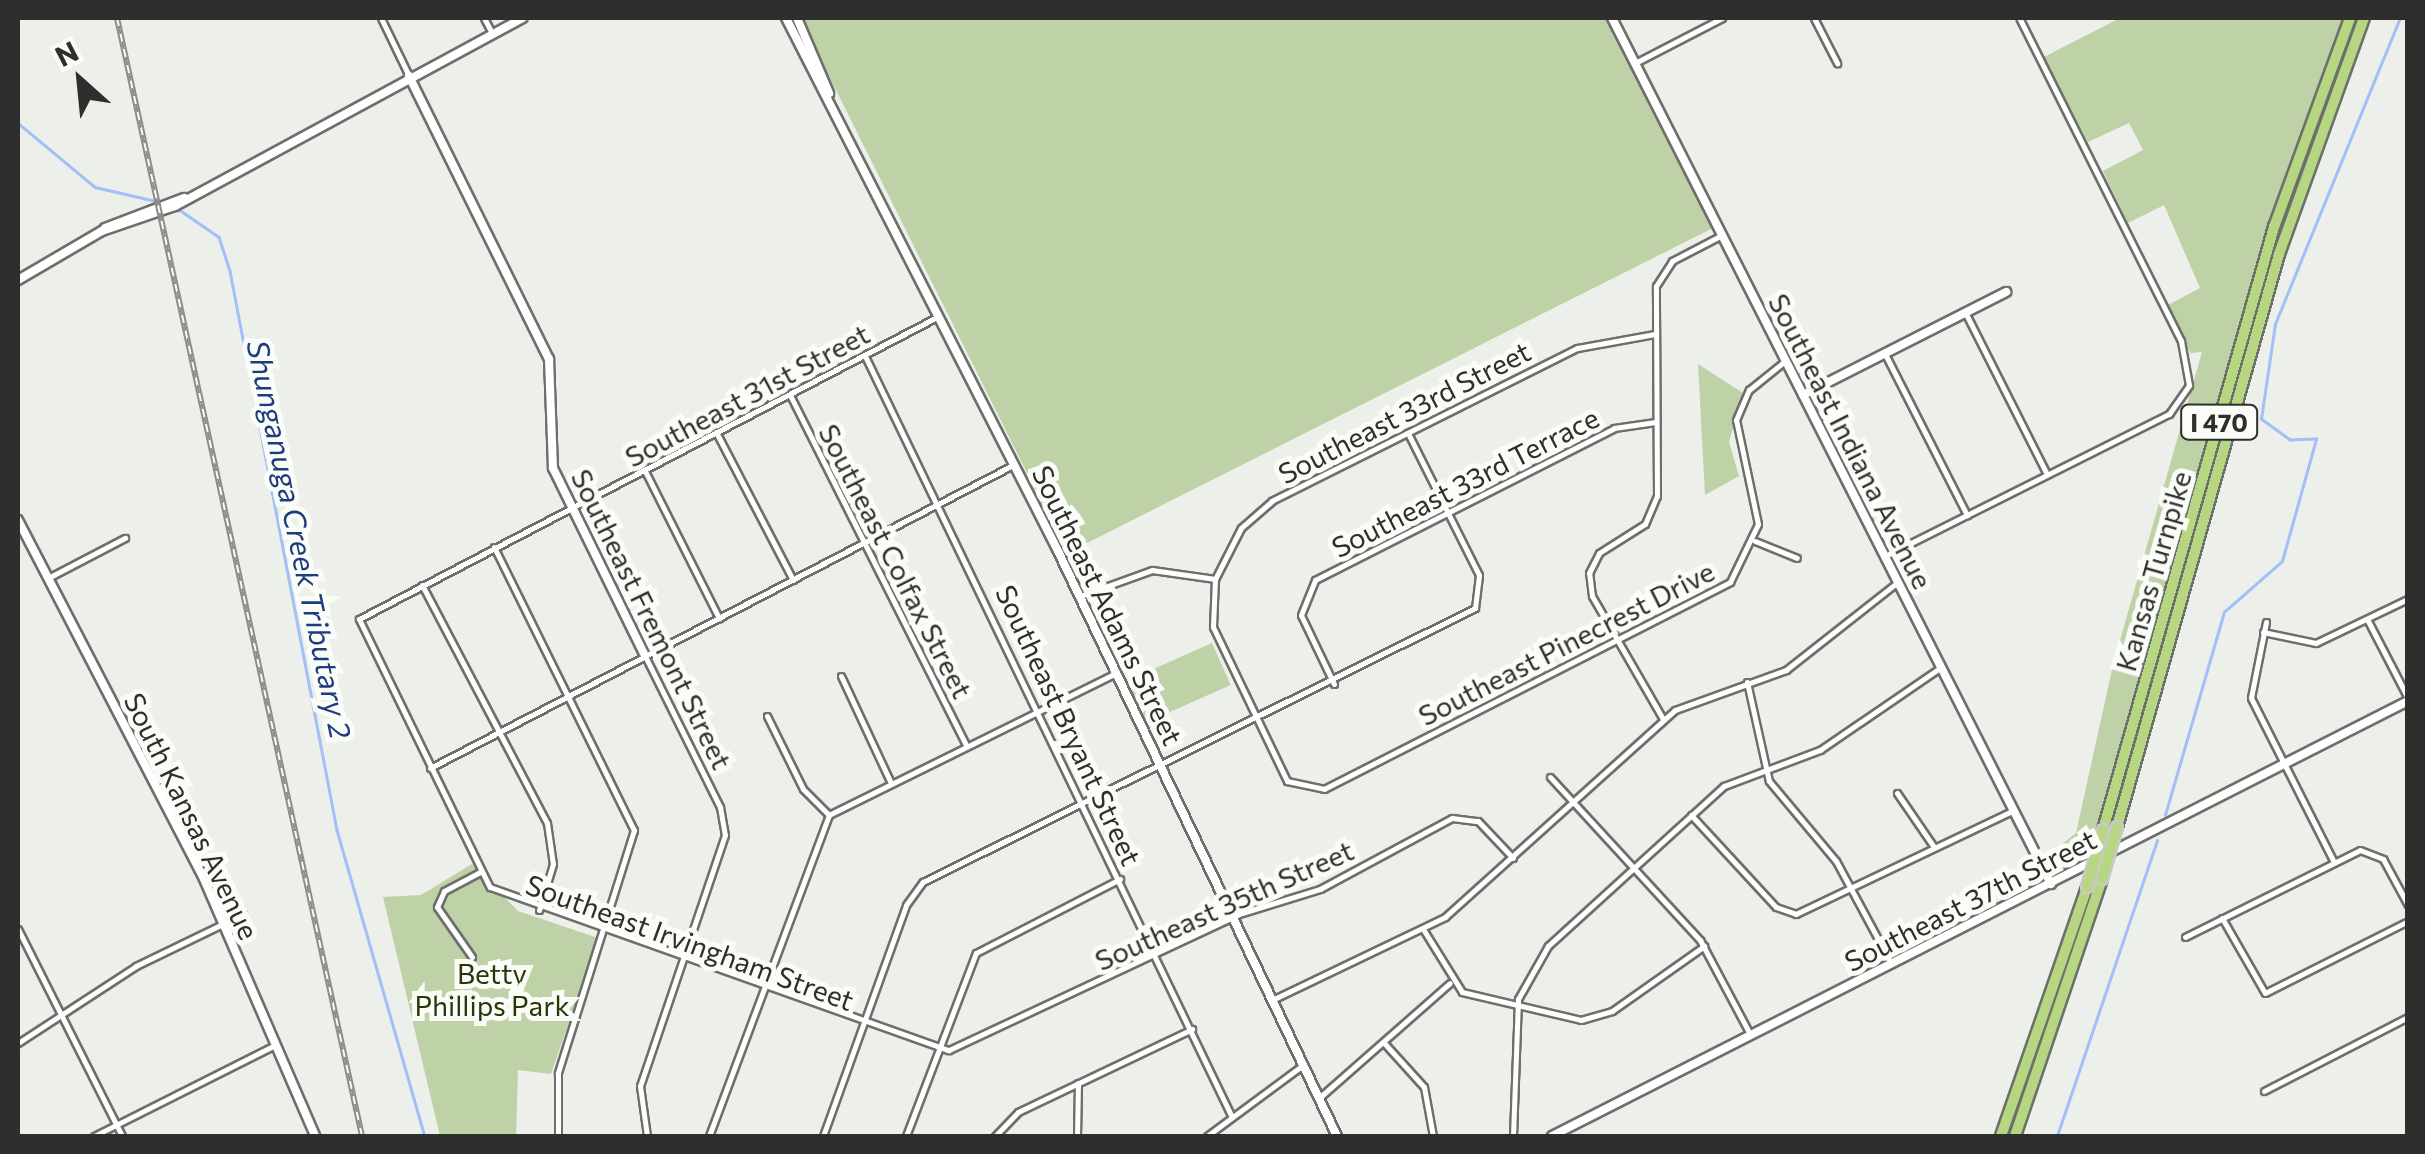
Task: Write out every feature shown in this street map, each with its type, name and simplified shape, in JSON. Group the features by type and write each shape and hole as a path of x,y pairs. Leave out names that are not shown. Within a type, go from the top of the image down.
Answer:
{"highway":[{"name":"Kansas Turnpike","path":"2001,1136 2087,887 2274,226 2350,18"},
{"name":"Kansas Turnpike","path":"2014,1136 2102,879 2284,235 2364,18"}],"main road":[{"path":"18,280 102,231 190,197 522,18"},
{"name":"Southeast Adams Street","path":"786,18 830,97 1080,596 1337,1136"},
{"name":"Southeast Adams Street","path":"797,18 830,97"},
{"name":"Southeast Indiana Avenue","path":"1612,18 2051,884"},
{"name":"Southeast Fremont Street","path":"409,76 549,359 551,455 569,508 645,656"},
{"path":"1803,396 2006,292"},
{"name":"South Kansas Avenue","path":"18,520 222,920 270,1047 315,1136"},
{"name":"Southeast 37th Street","path":"1552,1136 2408,700"}],"street":[{"path":"381,18 409,76"},
{"path":"484,18 492,33"},
{"path":"1635,63 1722,18"},
{"path":"1814,18 1837,63"},
{"path":"1885,556 2174,412 2189,385 2181,341 2020,18"},
{"path":"1664,720 1616,642 1588,573 1600,553 1652,513 1655,334 1663,272 1722,235"},
{"path":"1965,312 2047,474"},
{"name":"Southeast 31st Street","path":"359,619 940,316"},
{"name":"Southeast 33rd Street","path":"1215,579 1232,539 1261,509 1577,348 1655,334"},
{"path":"1884,354 1967,515"},
{"name":"Southeast Bryant Street","path":"865,356 940,503 1231,1115"},
{"path":"1785,361 1749,390 1736,420 1756,541 1797,558"},
{"name":"Southeast Colfax Street","path":"790,395 966,745"},
{"name":"Southeast 33rd Terrace","path":"1334,684 1303,621 1302,598 1318,578 1614,428 1656,422"},
{"path":"716,432 793,580"},
{"path":"824,1136 863,1024 923,882 1334,684 1478,603 1478,574 1408,432"},
{"path":"430,768 1014,464"},
{"path":"645,471 719,618"},
{"path":"48,578 124,538"},
{"name":"Southeast Pinecrest Drive","path":"1254,724 1279,772 1300,788 1330,786 1725,587 1756,541"},
{"path":"494,547 571,695 634,830 606,934 558,1073 558,1136"},
{"path":"1080,596 1152,570 1215,579 1214,636 1254,724"},
{"path":"1272,1000 1423,929 1513,858 1664,720 1704,693 1786,670 1898,582"},
{"path":"422,585 552,841 539,910"},
{"path":"2263,632 2316,644 2408,599"},
{"name":"Southeast Irvingham Street","path":"359,619 480,872 499,894 937,1050"},
{"path":"2368,619 2408,700"},
{"path":"2266,622 2251,698 2334,862"},
{"name":"Southeast Fremont Street","path":"645,656 724,824 683,962 640,1086 647,1136"},
{"path":"1513,1136 1507,1113 1518,1006 1543,952 1733,780 1820,750 1941,667"},
{"path":"709,1136 829,815 890,781 1116,672"},
{"path":"841,676 890,781"},
{"path":"1747,682 1764,768 1852,886 1892,965"},
{"path":"767,716 803,789 829,815"},
{"path":"1550,777 1704,946 1751,1036"},
{"path":"1897,793 1935,848"},
{"path":"1691,815 1785,913 2014,810"},
{"name":"Southeast 35th Street","path":"937,1050 968,1045 1233,918 1320,889 1456,817 1478,821 1513,858"},
{"path":"2185,937 2360,850 2378,854 2408,904"},
{"path":"472,958 437,907 444,892 480,872"},
{"path":"906,1136 937,1050 982,948 1120,879"},
{"path":"18,1043 63,1020 125,972 222,920 244,914"},
{"path":"2222,918 2261,992 2408,921"},
{"path":"18,929 122,1136"},
{"path":"1423,929 1450,983 1518,1006 1599,1017 1704,946"},
{"path":"1319,1098 1450,983"},
{"path":"2264,1091 2408,1017"},
{"path":"995,1136 1018,1112 1192,1029"},
{"path":"1385,1044 1424,1087 1433,1136"},
{"path":"94,1136 270,1047"},
{"path":"1207,1136 1303,1066"},
{"path":"1077,1136 1078,1083"}],"green space":[{"path":"800,18 1606,18 1713,228 1067,553"},
{"path":"2120,18 2343,18 2266,230 2091,859 2058,876 2044,858 2076,833 2113,665 2202,352 2190,353 2168,305 2200,288 2164,205 2128,223 2103,171 2143,150 2129,123 2088,142 2044,57"},
{"path":"1698,364 1743,393 1729,442 1739,476 1705,495"},
{"path":"1212,643 1231,685 1146,723 1127,681"},
{"name":"Betty Phillips Park","path":"472,864 518,911 598,938 551,1074 518,1070 516,1136 440,1136 383,897 421,895"}],"waterway":[{"path":"2165,815 2224,612 2282,561 2316,439 2290,440 2261,419 2275,324 2400,18"},
{"name":"Shunganuga Creek Tributary 2","path":"18,123 95,187 165,203"},
{"name":"Shunganuga Creek Tributary 2","path":"177,208 219,237 230,271 337,830 425,1136"},
{"path":"2057,1136 2157,840"}],"railway":[{"path":"117,18 362,1136"}]}
